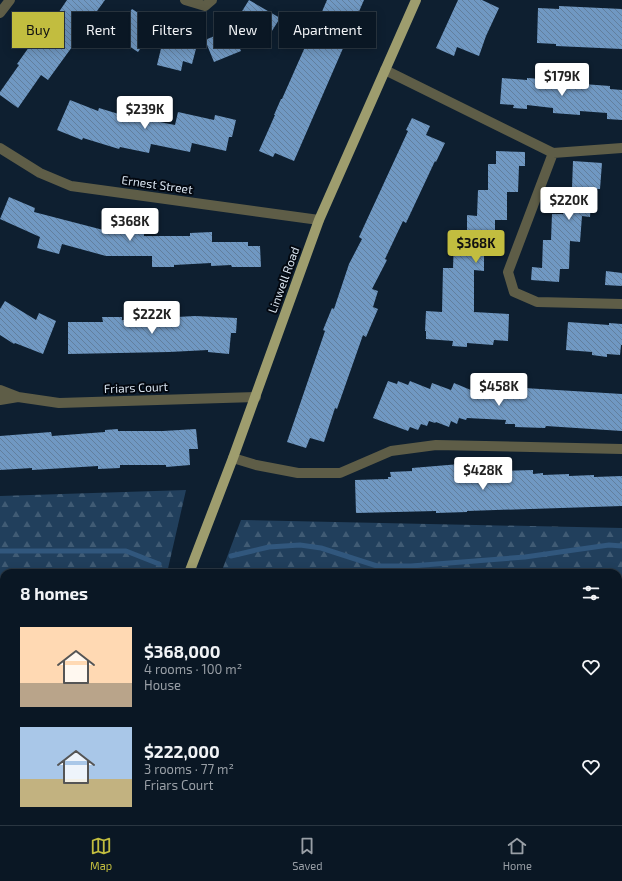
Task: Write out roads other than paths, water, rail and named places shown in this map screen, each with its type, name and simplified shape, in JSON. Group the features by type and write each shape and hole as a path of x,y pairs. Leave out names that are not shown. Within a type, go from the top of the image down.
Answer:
{"main road":[{"name":"Linwell Road","path":"191,569 256,397 320,220 416,0"}],"street":[{"path":"0,13 10,0"},
{"path":"185,0 205,6 212,0"},
{"path":"385,70 553,153 622,148"},
{"name":"Ernest Street","path":"0,148 40,173 71,186 320,220"},
{"path":"553,153 508,272 514,292 537,302 622,304"},
{"name":"Friars Court","path":"0,390 18,397 59,403 256,397"},
{"name":"Friars Court","path":"0,400 18,397"},
{"path":"233,458 256,465 298,473 340,473 391,451 436,445 622,449"}],"waterway":[{"path":"231,556 269,547 300,545 321,548 377,566 411,566 525,557 609,545 622,546"},
{"path":"0,551 126,551 159,564"}]}
